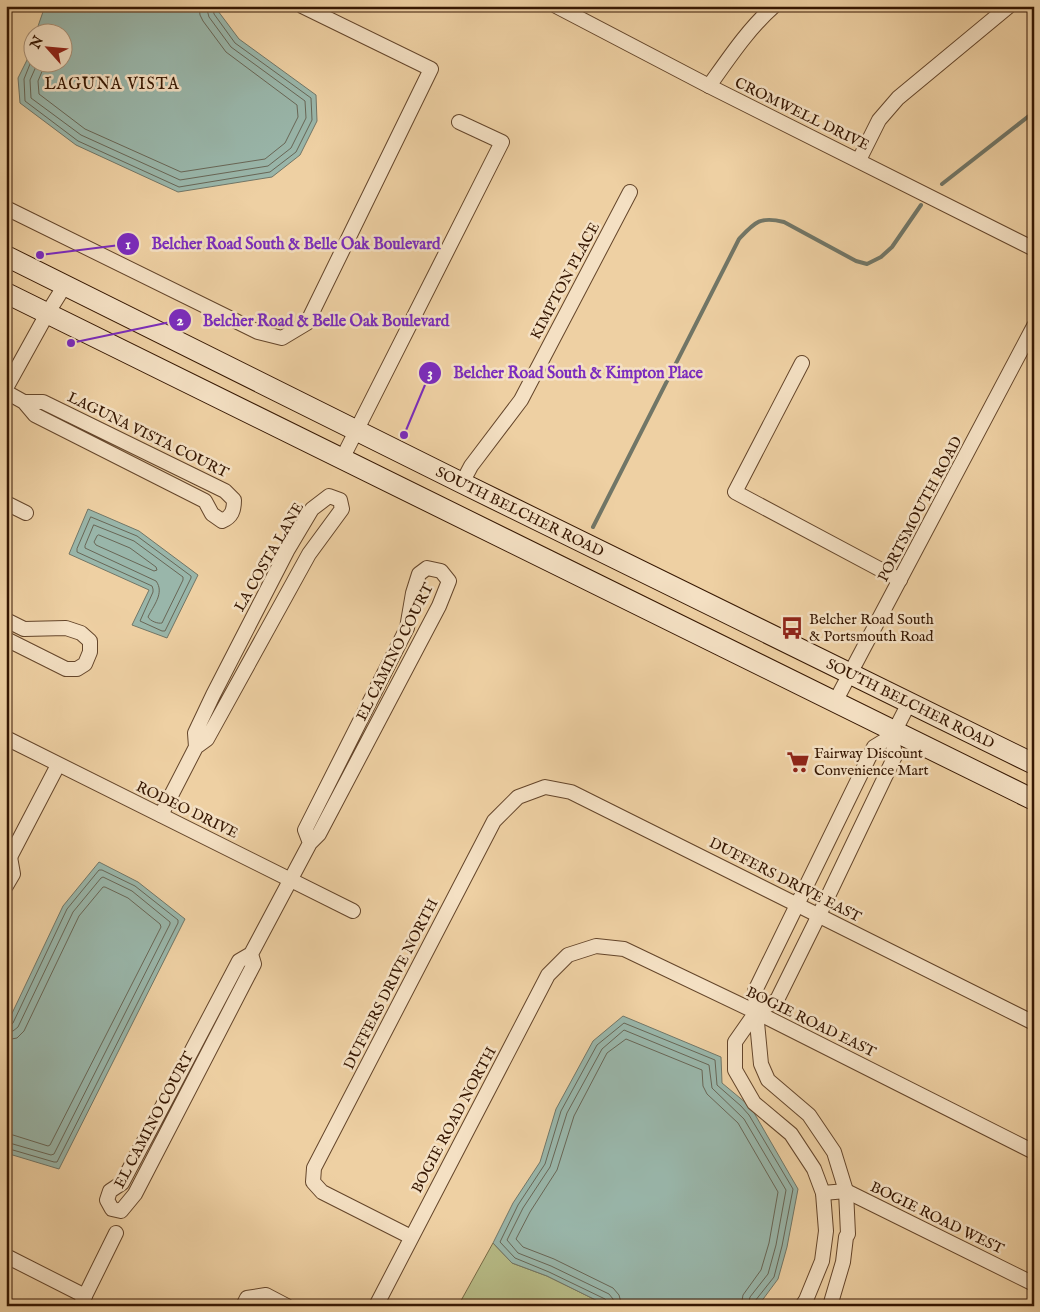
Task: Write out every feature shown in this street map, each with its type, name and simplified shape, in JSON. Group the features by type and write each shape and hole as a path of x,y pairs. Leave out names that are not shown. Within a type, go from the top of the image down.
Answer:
{"main road":[{"name":"SOUTH BELCHER ROAD","path":"6,256 356,431 1034,764"},
{"path":"6,293 835,702 894,734 1034,800"}],"street":[{"path":"6,208 258,332 282,338 307,323 431,69 302,6"},
{"name":"CROMWELL DRIVE","path":"556,6 709,86 1034,249"},
{"path":"709,86 744,38 774,6"},
{"path":"859,160 880,120 898,98 1009,6"},
{"path":"342,459 502,142 459,122"},
{"name":"KIMPTON PLACE","path":"462,483 471,466 521,400 630,192"},
{"path":"6,388 65,285"},
{"name":"PORTSMOUTH ROAD","path":"835,702 1033,328"},
{"path":"802,363 735,492 900,580"},
{"name":"LAGUNA VISTA COURT","path":"6,392 24,402 35,415 205,501 212,514 222,521 227,519 234,510 234,500 225,491 43,402 24,402"},
{"name":"LA COSTA LANE","path":"161,815 196,747 207,738 309,554 342,509 340,500 329,496 312,509 287,552 213,695 195,734 196,747"},
{"path":"6,503 26,513"},
{"name":"EL CAMINO COURT","path":"251,954 254,964 135,1194 120,1211 112,1209 107,1200 110,1191 122,1183 239,961 251,954 310,843 319,834 440,606 449,581 441,571 427,568 419,574 413,593 407,628 305,830 310,843"},
{"path":"6,620 24,628 66,628 81,633 90,641 90,652 85,664 77,669 66,669 6,639"},
{"path":"808,1304 822,1261 826,1231 823,1193 814,1169 791,1134 754,1103 735,1070 735,1042 756,1012 777,1000 895,756 894,734 909,703"},
{"path":"830,1306 843,1262 848,1234 846,1192 834,1152 809,1115 768,1080 761,1064 755,990 874,746 894,734"},
{"name":"RODEO DRIVE","path":"6,738 353,912"},
{"path":"6,886 13,874 8,858 58,765"},
{"name":"DUFFERS DRIVE EAST","path":"518,797 545,787 571,792 1034,1023"},
{"path":"850,796 871,806"},
{"name":"DUFFERS DRIVE NORTH","path":"411,1237 322,1192 313,1182 314,1168 494,821 518,797"},
{"name":"BOGIE ROAD EAST","path":"568,955 596,946 624,949 756,1012 1034,1152"},
{"name":"BOGIE ROAD NORTH","path":"376,1306 548,975 568,955"},
{"name":"BOGIE ROAD WEST","path":"823,1193 846,1192 1034,1284"},
{"path":"6,1256 82,1301 116,1233"},
{"path":"245,1302 266,1295 288,1306"}],"green space":[{"path":"493,1243 512,1263 547,1276 608,1306 458,1306"}],"water":[{"path":"45,6 217,6 218,11 239,39 316,95 317,121 300,155 272,177 178,192 76,145 20,103 18,78 22,70 22,72 72,72 72,22 39,22"},
{"path":"88,509 139,531 198,575 167,638 132,625 149,590 69,554"},
{"path":"99,862 138,882 185,919 59,1169 6,1153 6,1026 63,906"},
{"path":"623,1016 721,1057 722,1083 753,1111 798,1189 787,1247 778,1279 758,1306 608,1306 547,1276 512,1263 493,1243 513,1203 540,1162 556,1109 593,1041"}],"waterway":[{"path":"942,184 1034,112"},
{"path":"593,527 739,239 749,228 763,220 784,222 856,261 867,264 881,257 892,247 921,205"}],"place":[{"name":"Belcher Road South & Belle Oak Boulevard","path":"40,255"},
{"name":"Belcher Road & Belle Oak Boulevard","path":"71,343"},
{"name":"Belcher Road South & Kimpton Place","path":"404,435"},
{"name":"Belcher Road South & Portsmouth Road","path":"792,628"},
{"name":"Fairway Discount Convenience Mart","path":"798,762"}],"district":[{"name":"LAGUNA VISTA","path":"112,85"}]}
